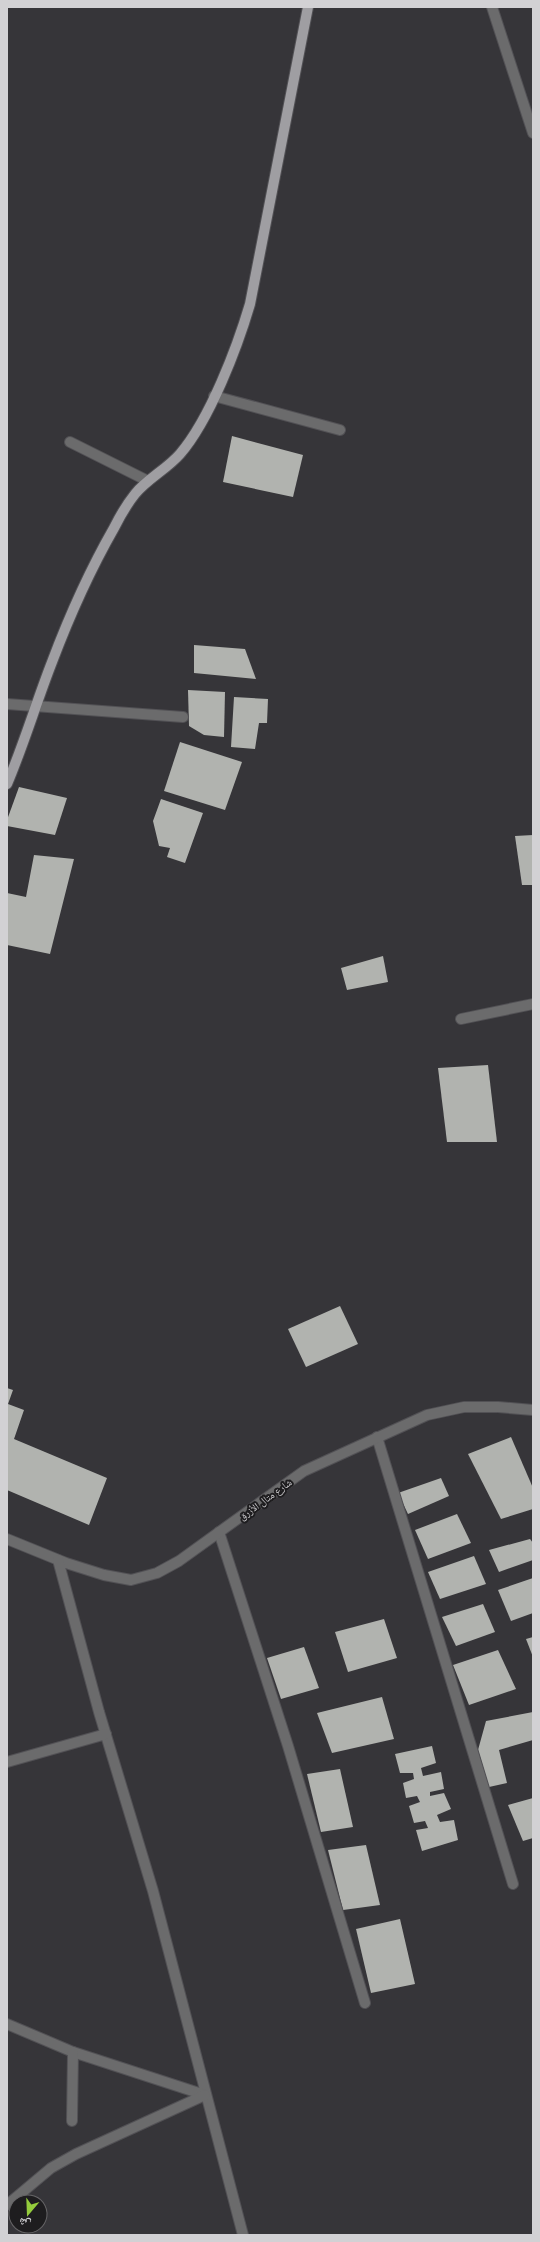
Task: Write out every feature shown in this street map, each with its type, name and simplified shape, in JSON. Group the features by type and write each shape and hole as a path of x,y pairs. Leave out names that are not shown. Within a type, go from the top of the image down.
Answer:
{"main road":[{"path":"7,784 25,742 52,660 84,588 113,529 135,494 180,454 195,433 214,396 241,335 250,304 308,7"}],"street":[{"path":"492,7 533,133"},
{"path":"214,396 340,430"},
{"path":"70,442 148,481"},
{"path":"7,704 183,717"},
{"path":"461,1019 533,1004"},
{"name":"شارع متال الأزرق","path":"7,1539 58,1560 104,1575 131,1580 157,1573 179,1561 304,1471 427,1415 464,1408 498,1407 533,1410"},
{"path":"377,1437 513,1884"},
{"path":"219,1532 288,1746 365,2003"},
{"path":"58,1560 106,1734 153,1891 205,2095 243,2235"},
{"path":"7,1762 106,1734"},
{"path":"7,2024 73,2052 205,2095"},
{"path":"72,2121 73,2052"},
{"path":"7,2205 51,2168 70,2157 205,2095"}],"building":[{"path":"232,436 303,455 293,497 223,482"},
{"path":"194,645 245,649 256,679 194,673"},
{"path":"188,690 225,692 224,737 204,735 189,726"},
{"path":"234,697 268,699 267,723 259,723 255,749 231,747"},
{"path":"180,742 242,762 225,810 164,791"},
{"path":"19,787 67,798 55,835 7,826 7,820"},
{"path":"161,799 203,813 185,863 167,857 170,848 159,846 153,821"},
{"path":"533,835 533,885 522,885 515,836"},
{"path":"34,855 74,859 50,954 7,945 7,893 26,897"},
{"path":"383,956 388,982 347,990 341,968"},
{"path":"488,1065 497,1142 447,1142 438,1068"},
{"path":"340,1306 358,1344 306,1367 288,1329"},
{"path":"7,1388 13,1390 8,1404 24,1410 14,1439 107,1478 89,1525 7,1490"},
{"path":"511,1437 533,1488 533,1509 501,1519 468,1454"},
{"path":"441,1478 449,1496 408,1514 398,1493"},
{"path":"457,1514 471,1543 428,1559 415,1530"},
{"path":"530,1539 533,1543 533,1560 499,1572 489,1550"},
{"path":"474,1556 486,1584 440,1599 428,1572"},
{"path":"533,1578 533,1613 511,1621 498,1590"},
{"path":"483,1604 495,1632 456,1646 442,1617"},
{"path":"384,1619 397,1658 348,1672 335,1632"},
{"path":"533,1637 533,1657 526,1639"},
{"path":"304,1647 319,1688 281,1699 267,1658"},
{"path":"498,1650 516,1689 469,1705 453,1665"},
{"path":"382,1697 394,1739 332,1753 317,1713"},
{"path":"533,1712 533,1740 499,1750 507,1783 489,1787 478,1750 486,1721"},
{"path":"432,1746 436,1763 421,1768 423,1776 441,1772 444,1789 430,1792 430,1796 444,1793 451,1809 437,1815 440,1822 454,1820 458,1840 422,1851 416,1830 428,1828 425,1821 414,1823 409,1806 420,1802 417,1796 406,1798 403,1783 414,1779 413,1773 400,1773 395,1754"},
{"path":"340,1769 353,1827 321,1832 307,1774"},
{"path":"533,1798 533,1838 523,1841 508,1805"},
{"path":"366,1845 380,1905 343,1910 328,1850"},
{"path":"400,1919 415,1984 371,1993 356,1929"}]}
